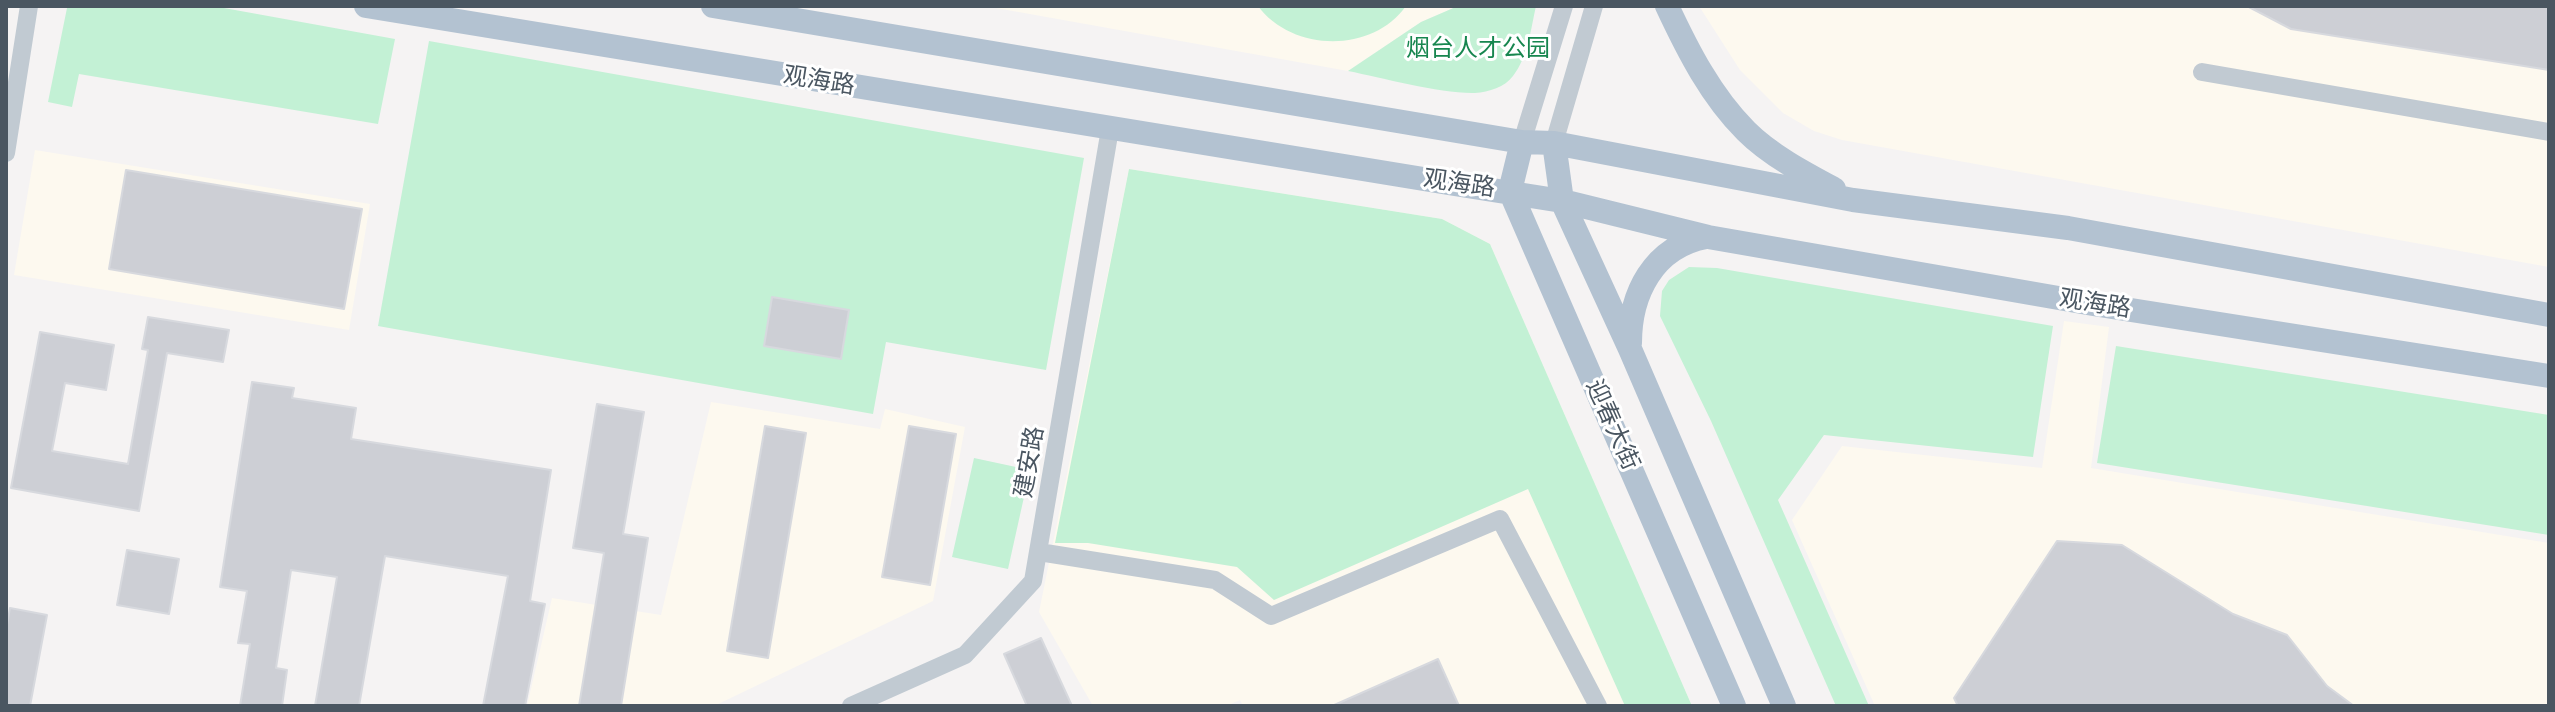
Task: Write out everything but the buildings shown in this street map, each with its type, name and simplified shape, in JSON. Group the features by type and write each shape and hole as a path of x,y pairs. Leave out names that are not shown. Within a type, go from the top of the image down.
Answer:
{"main road":[{"name":"观海路","path":"366,6 1110,129 1510,191 1708,237 2093,304 2549,376"},
{"path":"713,6 1522,142 1554,143 1853,200 2068,228 2549,315"},
{"path":"1667,6 1688,53 1747,132 1785,161 1853,200"},
{"path":"1510,191 1522,142"},
{"name":"迎春大街","path":"1554,143 1562,201 1630,349 1784,706"},
{"name":"迎春大街","path":"1510,191 1734,706"},
{"path":"1630,349 1630,319 1635,298 1647,276 1665,256 1687,241 1708,237"}],"street":[{"path":"6,153 29,6"},
{"path":"1522,142 1564,6"},
{"path":"1554,143 1594,6"},
{"path":"2202,72 2549,132"},
{"name":"建安路","path":"851,706 965,655 1033,581 1110,129"},
{"path":"1039,552 1215,580 1271,616 1500,519 1598,706"}],"shaded area":[{"path":"985,6 1458,6 1421,22 1348,71"},
{"path":"1699,6 2549,6 2549,267 1842,140 1814,131 1783,113 1740,70"},
{"path":"35,150 370,204 349,330 14,275"},
{"path":"1129,169 1442,219 1490,244 1692,706 1243,706 1240,700 1226,706 1093,706 1039,612"},
{"path":"2064,321 2109,327 2091,468 2549,543 2549,706 1875,706 1792,520 1842,446 2042,468"},
{"path":"711,402 880,429 885,409 965,427 933,601 714,706 527,706 552,598 661,615"}],"green space":[{"path":"213,6 395,39 378,124 79,74 72,107 48,102 67,8"},
{"path":"1258,6 1406,6 1391,22 1373,33 1332,41 1311,39 1291,32 1273,21"},
{"name":"烟台人才公园","path":"1458,6 1536,6 1522,60 1510,80 1501,86 1461,93 1348,71 1421,22"},
{"path":"429,41 1084,158 1046,370 886,342 873,414 378,326"},
{"path":"1129,169 1442,219 1490,244 1692,706 1625,706 1528,489 1274,600 1237,567 1088,543 1055,543"},
{"path":"1689,267 1717,268 2053,326 2033,457 1824,435 1778,500 1869,706 1836,706 1711,421 1660,316 1662,291 1669,280"},
{"path":"2116,346 2549,415 2549,535 2097,463"},
{"path":"974,458 1030,470 1008,569 952,557"}]}
